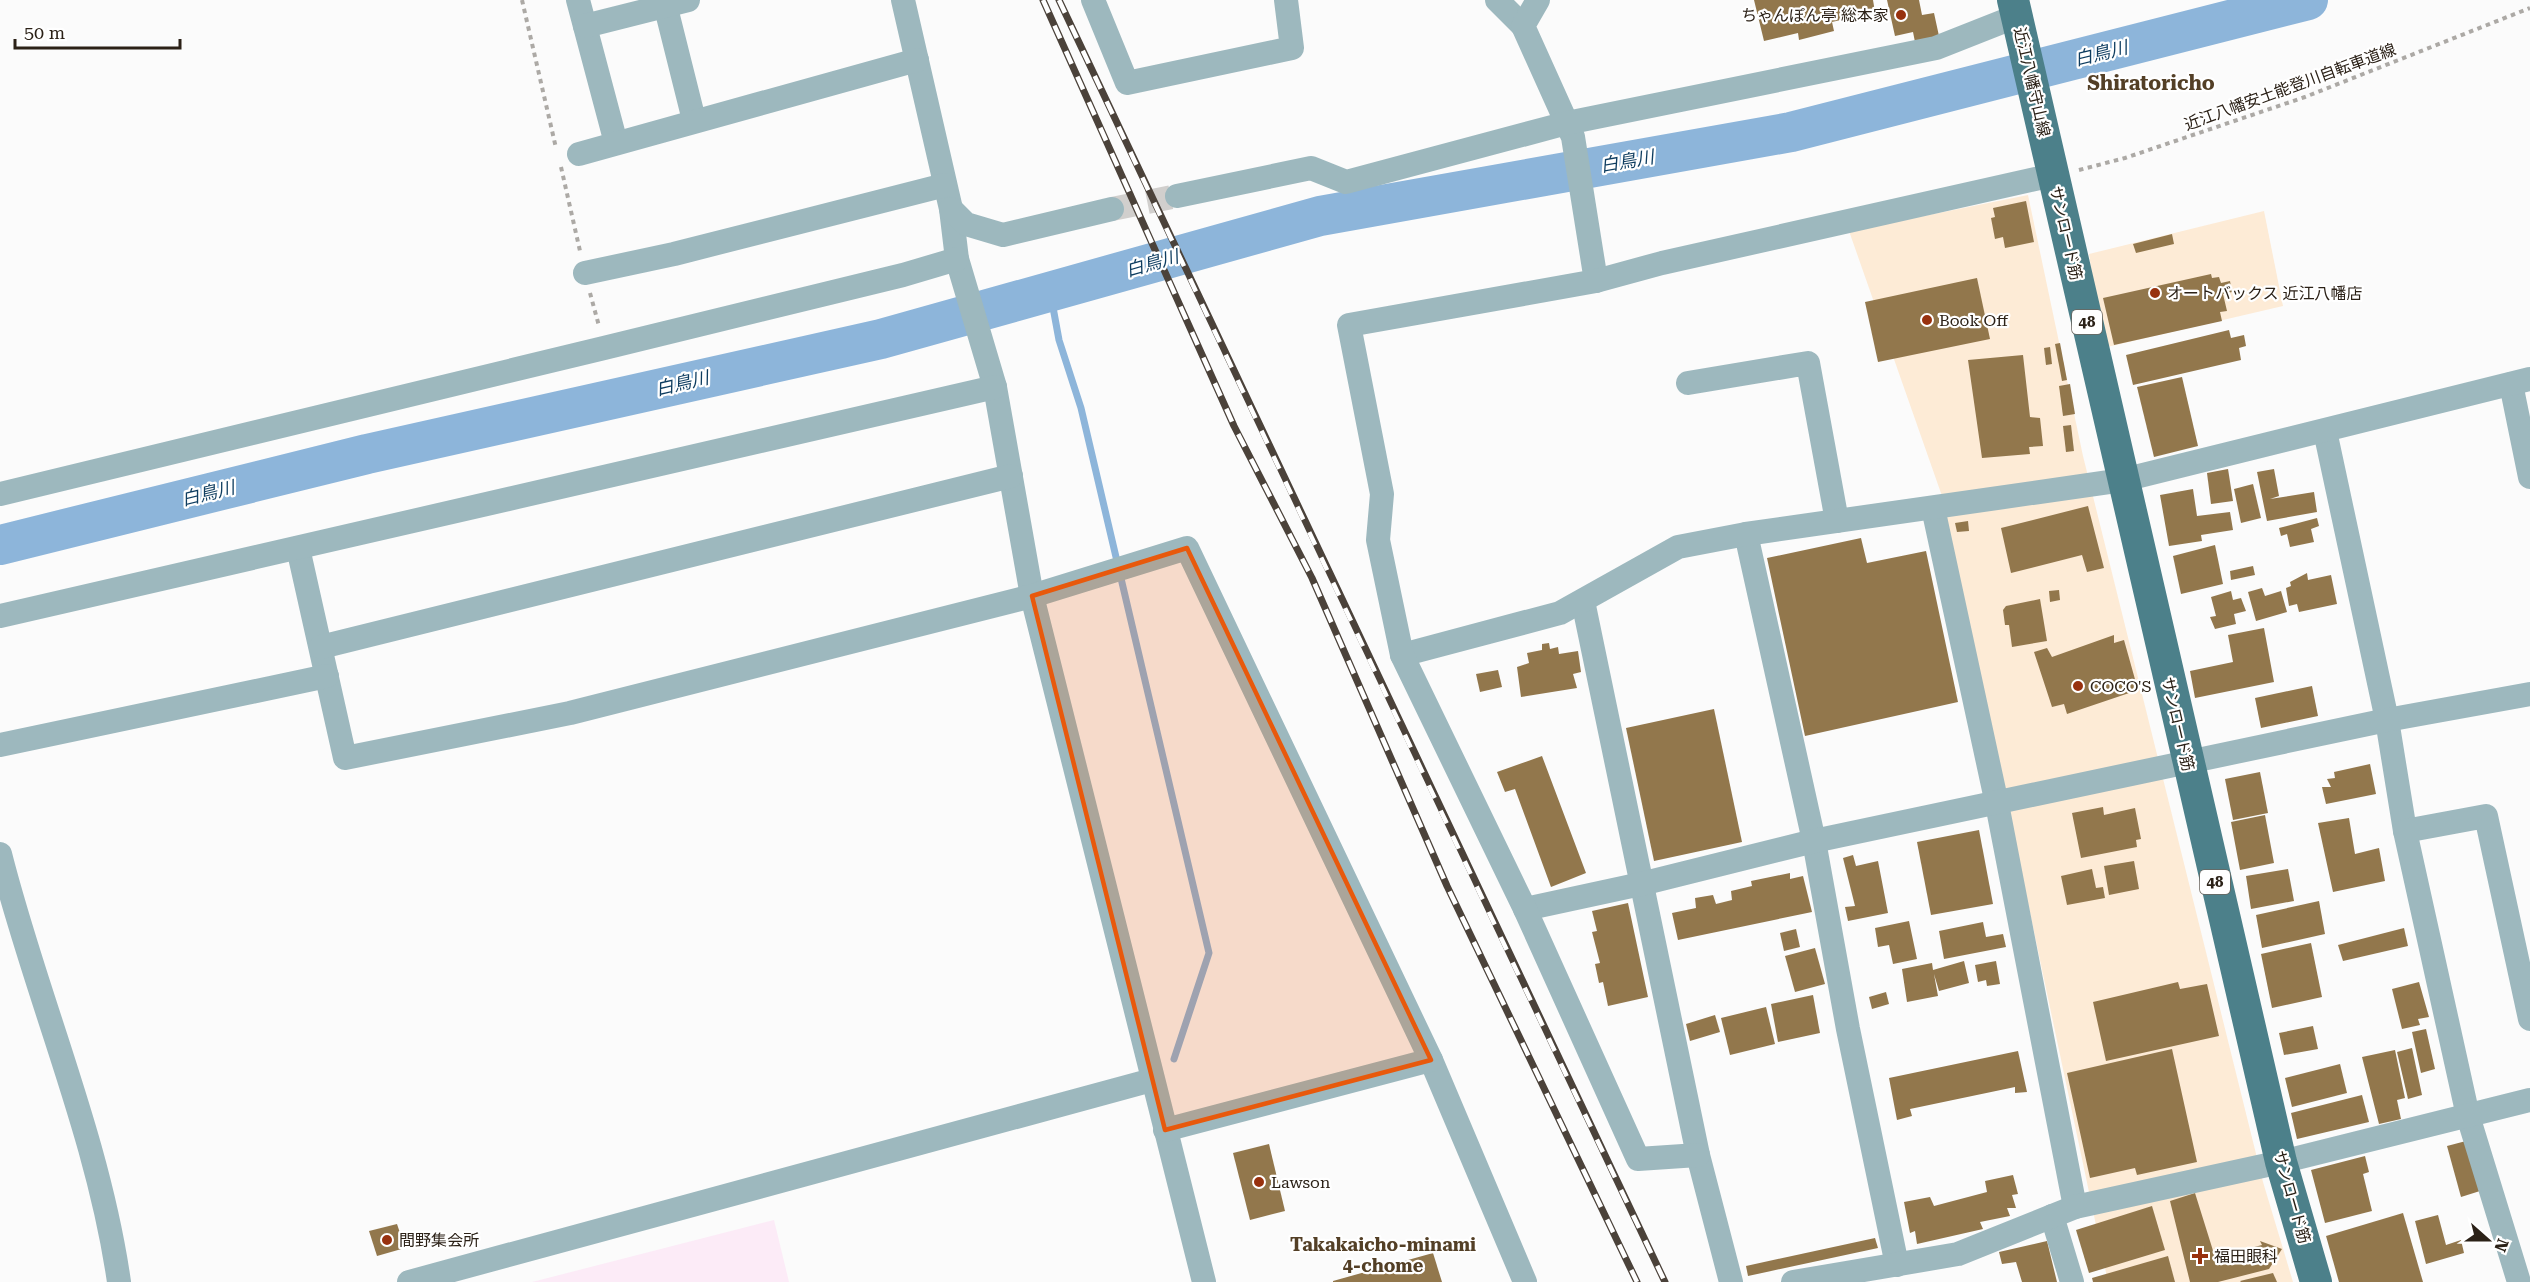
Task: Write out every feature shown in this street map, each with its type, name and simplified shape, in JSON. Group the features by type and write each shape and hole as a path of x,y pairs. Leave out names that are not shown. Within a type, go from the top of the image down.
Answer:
{"main road":[{"name":"近江八幡守山線","path":"2017,15 2053,173"},
{"name":"サンロード筋","path":"2053,173 2187,764 2281,1162 2316,1282"}],"street":[{"path":"578,0 616,143"},
{"path":"585,27 664,3 688,0"},
{"path":"903,0 951,209 957,259 995,387 1032,596 1204,1282"},
{"path":"1093,0 1127,83 1292,48 1286,0"},
{"path":"1497,0 1523,26 1570,130 1596,280"},
{"path":"1523,26 1538,0"},
{"path":"664,3 694,120"},
{"path":"1177,196 1311,168 1346,182 1936,48 2017,15"},
{"path":"579,154 694,120 917,60"},
{"path":"1698,1155 1638,1159 1525,909 1402,655 1378,540 1382,494 1349,325 1596,280 2053,173"},
{"path":"585,273 674,254 945,185"},
{"path":"951,209 966,224 1003,235 1112,209"},
{"path":"0,494 903,275 957,259"},
{"path":"1688,383 1808,363 1837,521"},
{"path":"1402,655 1560,613 1678,547 1746,534 2123,480 2521,382 2530,477"},
{"path":"0,616 995,387"},
{"path":"2325,431 2387,720 2405,831 2468,1116 2519,1282"},
{"path":"321,647 1011,476"},
{"path":"1933,508 1997,804 2074,1207"},
{"path":"1746,534 1814,841 1848,1029 1897,1265"},
{"path":"298,548 345,758 570,713 1032,596 1187,548 1431,1059 1525,1282"},
{"path":"1583,602 1698,1155 1731,1282"},
{"path":"0,745 327,676"},
{"path":"1525,909 1641,884 1814,841 2387,720 2530,694"},
{"path":"2405,831 2486,816 2530,1019"},
{"path":"0,854 16,919 94,1166 114,1246 119,1282"},
{"path":"1165,1130 1431,1059"},
{"path":"409,1282 1152,1080"},
{"path":"1793,1282 1867,1275 1897,1265 1958,1254 2074,1207 2281,1162 2530,1100"},
{"path":"2052,1216 2072,1282"}],"path":[{"path":"522,0 604,348"},
{"name":"近江八幡安土能登川自転車道線","path":"2053,173 2074,172 2125,158 2305,97 2530,8"}],"highlighted area":[{"path":"1187,548 1431,1060 1165,1130 1032,596"}],"shaded area":[{"path":"2028,195 2083,456 2263,1182 2293,1282 2108,1282 1942,496 1849,231"},
{"path":"2264,211 2283,306 2103,348 2089,254"},
{"path":"774,1220 789,1282 532,1282"}],"building":[{"path":"1754,0 1873,0 1875,12 1832,22 1834,31 1799,40 1798,33 1764,41"},
{"path":"1887,0 1919,0 1922,15 1934,13 1939,36 1915,42 1913,32 1895,36"},
{"path":"2026,201 2034,242 2005,248 2003,237 1995,239 1991,218 1995,217 1993,208"},
{"path":"2172,234 2174,244 2136,253 2133,244"},
{"path":"2211,274 2212,278 2219,277 2221,283 2230,281 2232,292 2223,294 2227,311 2220,312 2222,321 2114,345 2103,298"},
{"name":"Book Off","path":"1977,278 1990,339 1878,362 1865,302"},
{"path":"2229,330 2231,338 2244,335 2246,346 2239,348 2241,360 2133,385 2126,355"},
{"path":"2060,343 2067,380 2062,381 2055,344"},
{"path":"2050,347 2052,364 2046,365 2044,348"},
{"path":"2023,355 2030,417 2040,418 2043,446 2029,447 2030,454 1982,458 1968,360"},
{"path":"2182,377 2198,446 2154,457 2137,387"},
{"path":"2070,384 2075,414 2063,416 2059,386"},
{"path":"2071,425 2074,451 2066,452 2063,426"},
{"path":"2228,469 2233,501 2211,504 2207,473"},
{"path":"2274,469 2279,496 2270,499 2314,492 2317,512 2267,521 2257,472"},
{"path":"2253,484 2261,518 2241,523 2234,489"},
{"path":"2193,489 2197,516 2230,512 2233,530 2201,535 2202,541 2169,546 2160,495"},
{"path":"2088,506 2104,568 2087,572 2082,555 2011,573 2001,528"},
{"path":"2317,518 2319,526 2311,529 2314,542 2290,547 2287,534 2281,536 2279,528"},
{"path":"1968,521 1969,531 1957,532 1955,523"},
{"path":"1861,538 1867,563 1926,551 1958,702 1805,736 1767,558"},
{"path":"2215,545 2223,584 2181,594 2173,556"},
{"path":"2253,566 2255,575 2231,580 2230,571"},
{"path":"2307,573 2308,580 2331,575 2337,604 2299,612 2297,604 2289,606 2286,588 2291,586 2290,582"},
{"path":"2262,588 2265,596 2281,591 2287,612 2256,621 2248,592"},
{"path":"2059,590 2060,600 2050,602 2049,591"},
{"path":"2231,591 2233,600 2241,598 2246,611 2234,614 2236,624 2215,629 2210,617 2216,616 2211,597"},
{"path":"2040,599 2047,641 2012,647 2009,625 2005,625 2003,610 2006,606"},
{"path":"2264,628 2274,682 2195,698 2190,671 2233,662 2228,635"},
{"path":"2114,635 2114,643 2124,640 2138,690 2067,714 2064,704 2052,707 2034,652 2047,648 2052,657"},
{"path":"1549,643 1550,649 1558,647 1559,654 1578,651 1581,672 1573,674 1577,688 1521,697 1517,667 1529,663 1527,653 1542,650 1542,644"},
{"path":"1498,670 1502,687 1480,692 1476,674"},
{"path":"2312,686 2318,716 2261,728 2255,698"},
{"path":"1714,709 1742,842 1654,861 1626,728"},
{"path":"1542,756 1586,873 1551,887 1515,789 1505,792 1497,772"},
{"path":"2370,764 2376,794 2326,804 2322,787 2331,787 2327,779 2335,778 2334,772"},
{"path":"2260,772 2268,813 2233,820 2225,779"},
{"path":"2103,807 2104,815 2135,808 2141,839 2136,840 2137,847 2081,858 2072,813"},
{"path":"2265,815 2274,863 2240,870 2231,822"},
{"path":"2349,818 2355,854 2379,848 2385,881 2333,892 2318,823"},
{"path":"1979,830 1993,904 1931,915 1917,842"},
{"path":"1853,855 1856,866 1878,861 1888,913 1848,921 1845,907 1855,906 1843,858"},
{"path":"2134,861 2139,889 2109,895 2104,866"},
{"path":"2092,869 2096,888 2103,887 2105,898 2067,905 2061,876"},
{"path":"2288,869 2294,901 2251,909 2246,876"},
{"path":"1790,873 1790,879 1803,876 1812,912 1678,940 1672,913 1696,908 1695,898 1713,895 1716,904 1732,900 1731,891 1752,886 1751,881"},
{"path":"2319,901 2325,934 2262,948 2256,915"},
{"path":"1628,903 1648,997 1608,1006 1603,982 1599,983 1595,964 1600,963 1592,932 1597,931 1592,911"},
{"path":"1909,921 1917,959 1893,964 1889,945 1878,947 1875,928"},
{"path":"1983,922 1986,937 2003,934 2006,947 1944,959 1939,931"},
{"path":"2404,928 2408,946 2343,961 2338,945"},
{"path":"1796,929 1800,947 1784,951 1780,933"},
{"path":"2311,943 2322,997 2272,1008 2261,954"},
{"path":"1815,948 1825,984 1795,992 1785,956"},
{"path":"1964,961 1969,983 1939,991 1934,974 1938,996 1907,1002 1902,969 1932,963 1933,970"},
{"path":"1996,961 2000,984 1987,986 1986,980 1978,982 1975,965"},
{"path":"2178,982 2180,989 2207,984 2219,1036 2106,1061 2093,1002"},
{"path":"2419,982 2429,1017 2418,1019 2420,1025 2402,1029 2392,989"},
{"path":"1886,992 1889,1004 1872,1009 1869,997"},
{"path":"1813,995 1820,1033 1778,1042 1771,1004"},
{"path":"1766,1007 1775,1044 1730,1055 1721,1018"},
{"path":"1715,1015 1720,1032 1690,1041 1686,1024"},
{"path":"2313,1026 2318,1049 2284,1055 2279,1033"},
{"path":"2426,1029 2435,1069 2421,1073 2412,1032"},
{"path":"2412,1048 2422,1095 2408,1099 2397,1052"},
{"path":"2172,1049 2197,1162 2137,1175 2135,1168 2090,1178 2067,1073"},
{"path":"2395,1050 2405,1098 2397,1100 2401,1119 2379,1124 2362,1057"},
{"path":"2018,1051 2027,1092 2015,1093 2015,1087 1910,1109 1912,1116 1897,1120 1889,1078"},
{"path":"2340,1064 2347,1093 2292,1107 2285,1078"},
{"path":"2362,1095 2369,1122 2297,1139 2291,1113"},
{"path":"2466,1141 2480,1191 2461,1197 2447,1146"},
{"name":"Lawson","path":"1269,1144 1285,1211 1250,1220 1233,1153"},
{"path":"2365,1156 2369,1172 2363,1174 2372,1211 2325,1223 2311,1170"},
{"path":"2013,1175 2018,1194 2012,1195 2016,1208 2007,1208 2010,1216 1980,1222 1983,1229 1917,1244 1915,1231 1910,1233 1904,1202 1930,1197 1934,1206 1987,1192 1985,1181"},
{"path":"2195,1193 2215,1257 2262,1245 2260,1241 2282,1249 2269,1269 2218,1282 2190,1282 2170,1201"},
{"path":"2152,1206 2165,1250 2089,1273 2076,1230"},
{"path":"2403,1213 2423,1282 2339,1282 2326,1236"},
{"path":"2438,1215 2446,1245 2461,1240 2464,1253 2426,1264 2415,1221"},
{"name":"間野集会所","path":"397,1224 405,1248 377,1256 369,1231"},
{"path":"1875,1238 1878,1248 1748,1276 1746,1266"},
{"path":"2047,1241 2057,1282 2022,1282 2016,1262 2002,1264 1999,1252"},
{"path":"1433,1253 1442,1282 1333,1282 1333,1281"},
{"path":"2168,1256 2175,1282 2093,1282 2092,1278"},
{"path":"2273,1273 2277,1282 2240,1281"}],"waterway":[{"name":"白鳥川","path":"0,545 367,454 881,339 1320,216 1791,132 2308,0"},
{"path":"1050,291 1059,340 1081,408 1209,953 1174,1059"}],"tunnel":[{"path":"1112,209 1177,196"}],"railway":[{"path":"1043,0 1234,426 1312,578 1447,886 1637,1282"},
{"path":"1059,0 1665,1282"}],"place":[{"name":"ちゃんぽん亭 総本家","path":"1901,15"},
{"name":"オートバックス 近江八幡店","path":"2155,293"},
{"name":"Book Off","path":"1927,320"},
{"name":"COCO'S","path":"2078,686"},
{"name":"Lawson","path":"1259,1182"},
{"name":"間野集会所","path":"387,1240"},
{"name":"福田眼科","path":"2200,1256"}],"district":[{"name":"Shiratoricho","path":"2151,83"},
{"name":"Takakaicho-minami 4-chome","path":"1383,1254"}]}
